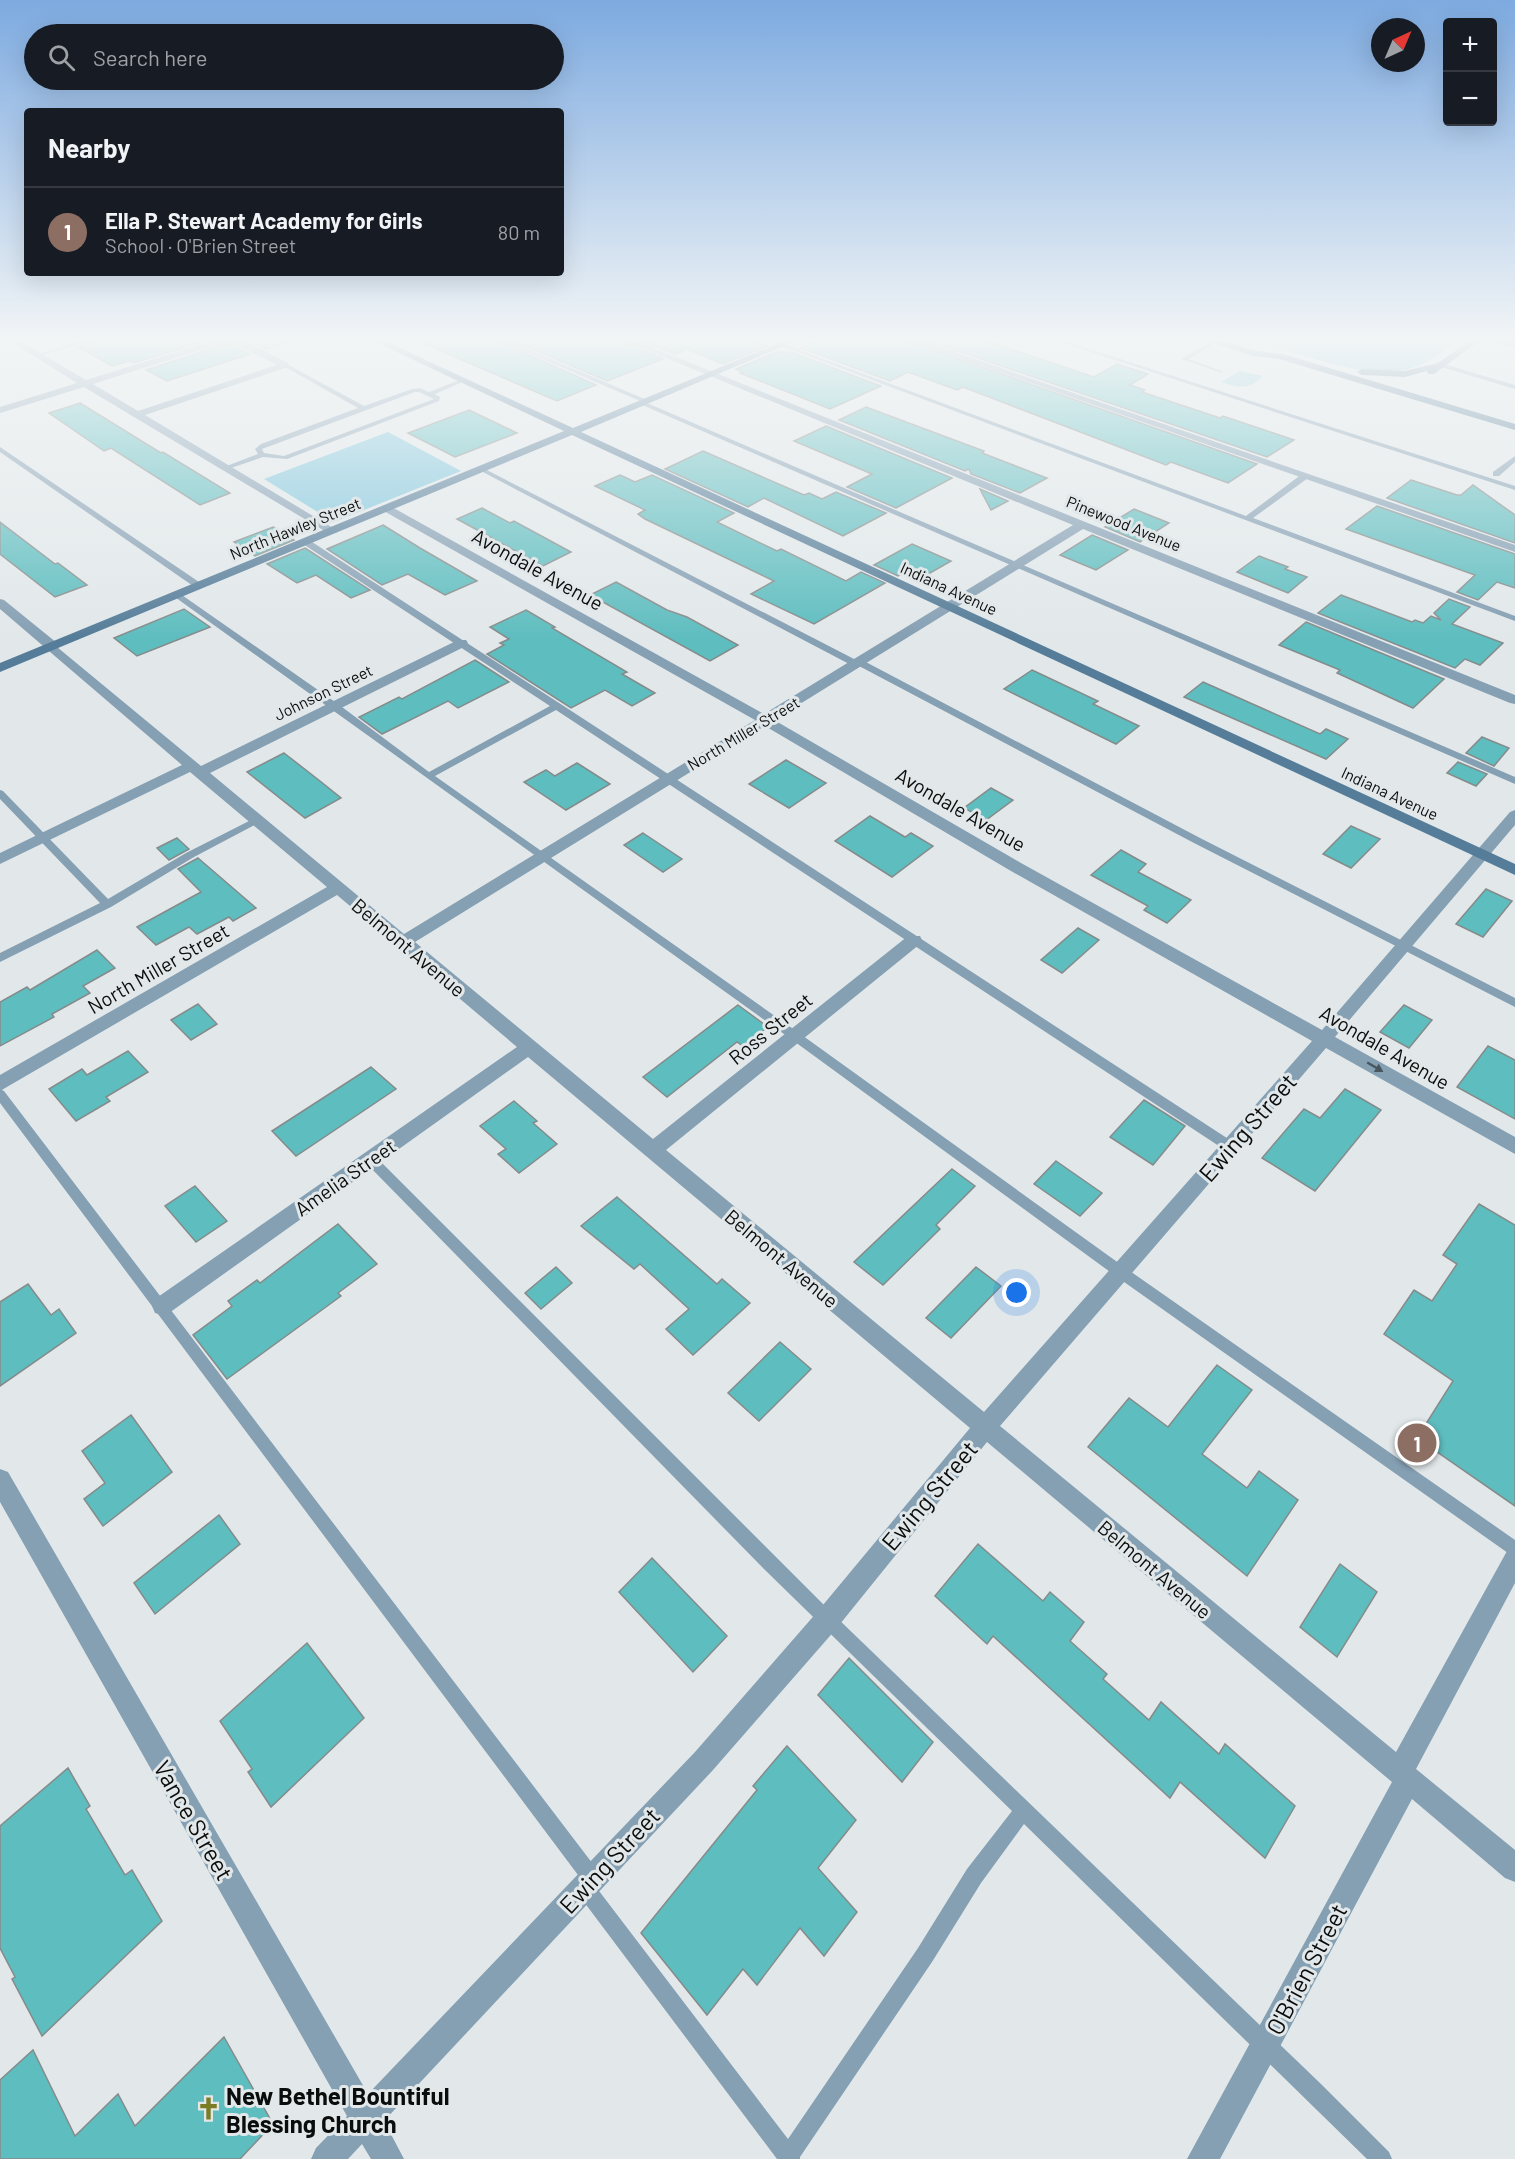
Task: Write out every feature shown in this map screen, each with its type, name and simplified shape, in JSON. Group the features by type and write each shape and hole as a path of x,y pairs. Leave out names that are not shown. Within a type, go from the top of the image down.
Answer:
{"street":[{"path":"175,438 332,531"},
{"name":"North Hawley Street","path":"0,668 557,438"},
{"name":"Indiana Avenue","path":"589,438 1515,870"},
{"name":"Pinewood Avenue","path":"870,438 1515,700"},
{"path":"1194,438 1515,549"},
{"name":"Avondale Avenue","path":"386,508 765,720 1016,867 1515,1146"},
{"name":"North Miller Street","path":"403,942 1083,524"},
{"name":"Belmont Avenue","path":"0,603 337,888 1515,1868"},
{"name":"Johnson Street","path":"0,859 335,706 462,643"},
{"name":"Ewing Street","path":"327,2159 704,1761 826,1620 985,1427 1122,1273 1515,815"},
{"name":"North Miller Street","path":"0,1084 337,888"},
{"name":"Ross Street","path":"653,1150 914,940"},
{"name":"Amelia Street","path":"162,1306 529,1047"},
{"name":"Vance Street","path":"0,1480 388,2159"},
{"name":"O'Brien Street","path":"1203,2159 1266,2043 1515,1559"}],"lane":[{"path":"262,455 258,449 262,445 283,438"},
{"path":"226,468 262,455 285,458 338,438"},
{"path":"725,438 1515,781"},
{"path":"1030,438 1515,619"},
{"path":"1359,438 1515,488"},
{"path":"0,449 199,586"},
{"path":"1496,474 1515,458"},
{"path":"481,469 1515,1004"},
{"path":"1247,519 1305,476"},
{"path":"306,542 1229,1146"},
{"path":"176,595 335,706 428,776 795,1036 1122,1273 1515,1550"},
{"path":"428,776 556,706"},
{"path":"0,794 107,904"},
{"path":"0,958 107,904 190,855 258,821"},
{"path":"0,1094 162,1306 789,2157 925,1955 974,1876 1022,1812"},
{"path":"370,1159 826,1620 1022,1812 1266,2043 1382,2159"}],"shaded area":[{"path":"373,438 399,438 461,471 334,522 264,479"}],"building":[{"path":"85,438 136,438 230,493 200,505 111,448 104,451"},
{"path":"417,438 505,438 455,457"},
{"path":"801,438 854,438 952,478 896,508 847,487 872,474 794,441"},
{"path":"883,438 948,438 1047,478 1020,493 971,474 969,469 965,471"},
{"path":"1095,438 1183,438 1257,464 1228,483 1171,462 1166,465"},
{"path":"1211,438 1287,438 1294,440 1267,457"},
{"path":"703,451 804,495 809,493 822,499 836,492 886,513 843,536 764,498 748,507 665,469"},
{"path":"620,475 635,482 652,475 734,513 717,522 777,551 781,549 846,581 861,572 885,583 814,624 751,594 774,581 645,519 638,514 645,510 595,486"},
{"path":"1411,480 1457,495 1461,495 1473,485 1515,515 1515,543 1387,498"},
{"path":"980,489 1008,501 991,510"},
{"path":"1377,506 1515,554 1515,588 1497,582 1478,600 1457,592 1475,575 1346,529"},
{"path":"482,508 510,523 514,521 571,552 543,566 457,519"},
{"path":"1134,509 1169,523 1140,542 1105,527"},
{"path":"0,522 87,585 55,597 0,554"},
{"path":"383,525 477,581 445,595 408,574 382,585 327,549"},
{"path":"273,527 294,540 255,556 234,542"},
{"path":"1092,535 1128,550 1096,570 1060,555"},
{"path":"912,544 951,561 925,576 910,569 898,576 874,565"},
{"path":"305,548 370,590 351,598 316,575 297,583 267,564"},
{"path":"1259,556 1307,577 1288,593 1237,572"},
{"path":"616,582 738,645 710,661 590,595"},
{"path":"1341,595 1412,622 1415,620 1423,623 1431,616 1441,620 1434,613 1449,599 1470,607 1452,624 1503,643 1480,665 1465,659 1455,668 1318,613"},
{"path":"184,609 210,627 137,656 114,638"},
{"path":"526,610 627,672 622,674 655,693 632,706 605,690 571,708 487,654 504,645 500,643 509,639 490,627"},
{"path":"1306,622 1444,679 1413,708 1337,673 1340,670 1279,645"},
{"path":"475,660 509,682 458,708 448,701 382,734 359,717 399,697 402,699"},
{"path":"1032,670 1098,701 1093,704 1139,726 1116,744 1004,689"},
{"path":"1203,682 1320,734 1326,729 1348,739 1326,759 1184,697"},
{"path":"1482,737 1509,748 1494,766 1466,753"},
{"path":"284,753 341,798 305,818 247,772"},
{"path":"786,760 826,783 789,808 749,784"},
{"path":"1458,762 1487,774 1476,786 1447,773"},
{"path":"577,763 610,784 566,810 524,782 546,770 555,776"},
{"path":"991,788 1013,800 986,820 964,808"},
{"path":"870,816 905,837 911,833 933,846 892,877 835,841"},
{"path":"1351,826 1380,839 1351,868 1323,854"},
{"path":"643,833 682,859 663,872 624,845"},
{"path":"177,838 189,849 169,860 157,848"},
{"path":"1121,850 1146,864 1138,872 1191,900 1167,923 1144,910 1148,906 1091,875"},
{"path":"198,858 256,908 233,921 229,917 197,934 189,927 156,945 137,927 201,892 178,869"},
{"path":"1486,889 1512,901 1483,937 1456,924"},
{"path":"1078,928 1099,940 1062,973 1041,960"},
{"path":"97,950 115,968 83,986 90,993 52,1014 54,1017 0,1046 0,1002 27,987 30,990"},
{"path":"198,1004 217,1024 191,1040 171,1020"},
{"path":"738,1005 768,1027 743,1046 737,1042 667,1097 643,1077"},
{"path":"1404,1005 1432,1020 1409,1048 1380,1032"},
{"path":"1488,1046 1515,1060 1515,1119 1457,1087"},
{"path":"128,1051 148,1072 106,1097 110,1101 76,1121 49,1089 82,1069 87,1075"},
{"path":"371,1067 396,1089 296,1156 272,1131"},
{"path":"1345,1089 1381,1110 1315,1191 1262,1158 1304,1109 1320,1118"},
{"path":"1144,1100 1185,1126 1153,1165 1110,1137"},
{"path":"514,1101 537,1121 533,1123 557,1144 519,1173 498,1154 506,1149 480,1126"},
{"path":"1056,1161 1102,1193 1080,1216 1034,1184"},
{"path":"952,1169 975,1186 936,1225 940,1229 883,1285 854,1262"},
{"path":"195,1186 227,1221 196,1242 165,1206"},
{"path":"617,1197 717,1284 722,1279 750,1303 693,1355 666,1329 689,1309 640,1264 634,1269 581,1226"},
{"path":"1479,1204 1515,1225 1515,1506 1417,1438 1453,1381 1384,1334 1414,1290 1432,1301 1457,1264 1443,1255"},
{"path":"338,1224 377,1264 338,1293 341,1296 227,1379 193,1335 232,1306 228,1301 257,1280 260,1283"},
{"path":"556,1267 572,1283 541,1309 525,1293"},
{"path":"976,1267 1001,1286 951,1338 926,1318"},
{"path":"28,1284 51,1315 59,1309 76,1333 0,1386 0,1302"},
{"path":"780,1342 811,1369 759,1421 728,1393"},
{"path":"1217,1365 1252,1390 1202,1454 1247,1488 1259,1471 1298,1500 1247,1576 1088,1447 1129,1398 1168,1427"},
{"path":"131,1415 172,1472 103,1526 84,1499 105,1483 82,1451"},
{"path":"219,1515 240,1544 155,1614 134,1583"},
{"path":"978,1544 1043,1601 1050,1592 1084,1622 1070,1641 1107,1674 1103,1679 1149,1720 1161,1702 1219,1754 1225,1744 1295,1806 1265,1858 1180,1782 1170,1798 993,1636 987,1644 935,1596"},
{"path":"652,1558 727,1636 693,1672 619,1592"},
{"path":"1340,1564 1377,1592 1337,1657 1300,1627"},
{"path":"307,1643 364,1718 271,1807 248,1772 252,1769 220,1721"},
{"path":"849,1658 933,1742 902,1782 818,1695"},
{"path":"787,1746 856,1820 818,1868 857,1912 824,1956 800,1928 757,1985 743,1969 707,2015 641,1933 757,1790 753,1786"},
{"path":"68,1768 90,1806 86,1809 125,1875 132,1870 162,1921 42,2036 12,1979 15,1977 0,1948 0,1826"},
{"name":"New Bethel Bountiful Blessing Church","path":"224,2037 273,2124 240,2159 0,2159 0,2080 33,2050 75,2136 118,2094 135,2126"}],"place":[{"name":"Ella P. Stewart Academy for Girls","path":"1417,1443"},
{"name":"New Bethel Bountiful Blessing Church","path":"208,2109"}]}
